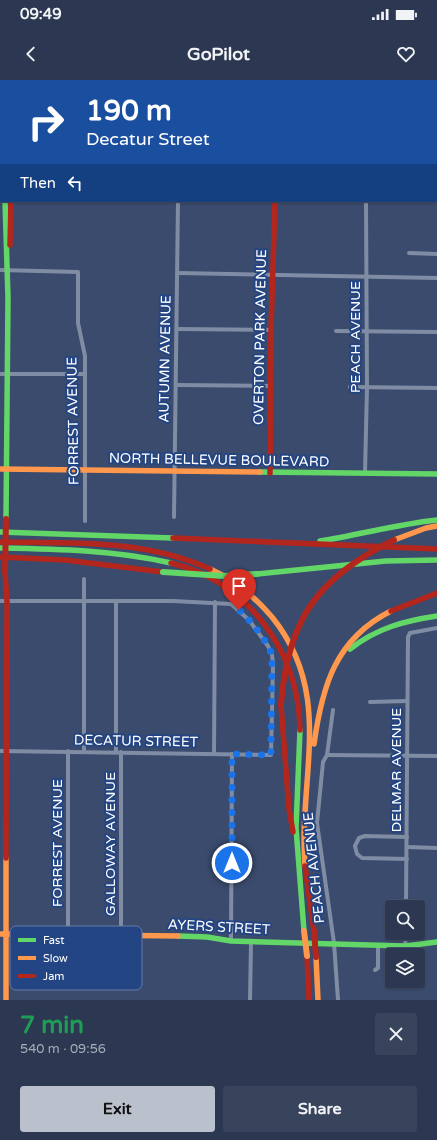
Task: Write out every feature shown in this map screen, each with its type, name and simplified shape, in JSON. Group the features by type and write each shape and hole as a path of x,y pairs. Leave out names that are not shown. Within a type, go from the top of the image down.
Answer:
{"main road":[{"path":"5,202 8,270 8,469 5,571 7,602 3,751 3,934 6,1000"},
{"path":"8,270 11,202"},
{"name":"OVERTON PARK AVENUE","path":"270,473 272,273 275,202"},
{"name":"NORTH BELLEVUE BOULEVARD","path":"0,469 437,474"},
{"path":"308,543 354,536 410,523 437,520"},
{"path":"308,1000 307,956 296,853 289,809 281,705 282,677 289,649 299,624 313,600 331,579 353,561 373,549 394,540 437,526"},
{"path":"0,528 18,532"},
{"path":"427,530 437,531"},
{"path":"0,532 437,549"},
{"path":"0,542 119,545 186,557 222,574 247,590 266,609 283,631 294,650 305,680 311,722 304,842 314,931 318,1000"},
{"path":"0,548 98,551 163,561 186,568 218,583 232,592 256,614 281,649 293,678 298,704 300,745 296,813 296,853"},
{"path":"0,557 65,560 163,572 224,576 386,561 437,561"},
{"path":"306,789 321,702 328,678 337,660 365,627 376,619 404,603 437,593"},
{"path":"337,660 364,637 382,628 403,621 437,616"},
{"name":"AYERS STREET","path":"142,936 206,937 231,941 251,942 378,944 405,946 437,942"}],"street":[{"name":"AUTUMN AVENUE","path":"174,517 177,385 178,202"},
{"name":"PEACH AVENUE","path":"365,473 367,387 366,202"},
{"path":"409,253 437,254"},
{"path":"0,270 8,270"},
{"name":"FORREST AVENUE","path":"8,270 78,272 78,323 85,356 86,374 85,521"},
{"path":"178,273 272,273 437,278"},
{"path":"177,329 271,330"},
{"path":"336,331 437,332"},
{"path":"0,374 86,374"},
{"path":"177,385 271,386"},
{"path":"350,387 437,388"},
{"path":"84,578 84,751"},
{"path":"0,601 215,602 214,754"},
{"name":"GALLOWAY AVENUE","path":"116,601 116,752"},
{"name":"DECATUR STREET","path":"3,751 84,751 271,755 272,655 268,646 249,620 239,610 231,604 215,602"},
{"name":"DELMAR AVENUE","path":"406,900 408,637 410,633 437,628"},
{"path":"370,702 407,701"},
{"name":"PEACH AVENUE","path":"332,710 327,755 323,762 317,823 334,943 338,1000"},
{"name":"FORREST AVENUE","path":"68,751 68,926"},
{"name":"GALLOWAY AVENUE","path":"121,752 121,926"},
{"path":"231,941 232,754"},
{"path":"327,755 437,756"},
{"path":"407,836 364,836 356,841 355,846 357,854 362,858 407,859"},
{"path":"407,847 437,848"},
{"path":"405,940 405,946"},
{"path":"250,1000 251,942"},
{"path":"375,970 378,968 378,944"}],"traffic: fast":[{"path":"5,202 8,298 6,519"},
{"path":"260,472 437,474"},
{"path":"320,541 437,520"},
{"path":"0,532 173,538"},
{"path":"0,548 107,553 128,555 171,563"},
{"path":"257,574 386,561 437,560"},
{"path":"163,572 224,576 257,574"},
{"path":"350,649 370,636 391,626 437,616"},
{"path":"300,730 296,828 304,931"},
{"path":"178,936 207,937 231,941 405,946 437,942"}],"traffic: slow":[{"path":"0,469 260,472"},
{"path":"394,540 426,528 437,526"},
{"path":"210,569 228,578 244,589 272,617 291,646 303,676 308,706 310,737 304,833 305,866"},
{"path":"314,744 322,703 327,684 334,667 344,650 356,636 372,622 391,611"},
{"path":"6,858 6,1000"},
{"path":"304,931 307,956"},
{"path":"0,934 10,934"},
{"path":"142,936 178,936"},
{"path":"316,957 318,1000"}],"traffic: jam":[{"path":"10,245 11,202"},
{"path":"270,473 271,330 275,202"},
{"path":"5,571 6,519"},
{"path":"173,538 437,549"},
{"path":"281,705 284,675 290,649 299,625 311,604 326,586 345,569 394,540"},
{"path":"0,542 80,543 133,548 160,552 185,559 210,569"},
{"path":"0,557 65,560 163,572"},
{"path":"171,563 199,572 224,586 246,604 264,624 279,648 290,674 297,701 300,730"},
{"path":"5,571 7,602 6,858"},
{"path":"391,611 437,593"},
{"path":"281,705 289,809 293,832"},
{"path":"305,866 314,931"},
{"path":"314,931 316,957"},
{"path":"307,956 309,1000"}],"route":[{"path":"232,863 232,754 271,755 273,694 272,655 268,646 249,620 239,610"}]}
